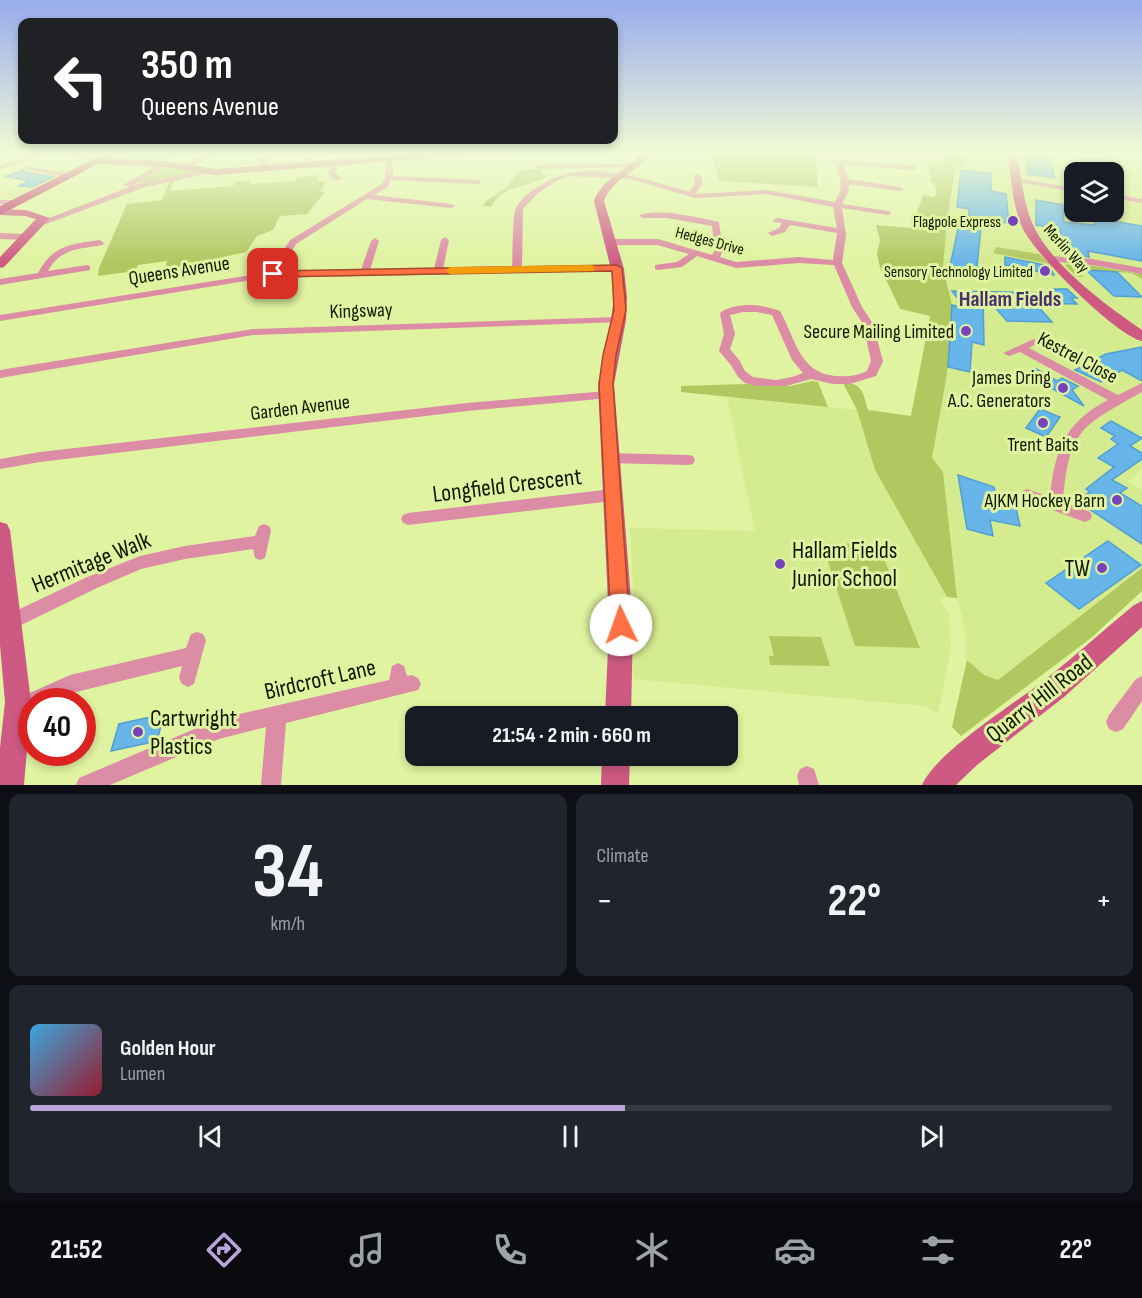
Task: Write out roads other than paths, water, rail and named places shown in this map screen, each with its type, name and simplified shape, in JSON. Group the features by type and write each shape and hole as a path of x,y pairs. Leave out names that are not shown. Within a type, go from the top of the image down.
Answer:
{"main road":[{"path":"0,211 42,190"}],"street":[{"path":"40,223 129,190"},
{"path":"273,274 293,243 378,190"},
{"path":"517,270 518,212 538,190"},
{"path":"603,190 599,201 617,268 620,294 618,320 608,364 606,395 621,625 619,706"},
{"path":"671,190 706,197 767,192 888,213"},
{"path":"690,195 694,190"},
{"path":"810,374 803,379 789,383 759,382 744,377 724,348 729,336 725,314 732,310 768,310 776,313 798,360 810,374 823,379 861,383 872,373 877,365 877,357 868,323 857,307 837,263 841,231 837,205 845,190"},
{"name":"Merlin Way","path":"1020,190 1029,230 1051,259 1102,307 1142,337"},
{"path":"368,197 451,206"},
{"path":"1124,198 1142,201"},
{"path":"0,202 16,202"},
{"path":"0,211 44,218 0,264"},
{"path":"647,226 643,215 717,222 719,250 714,260"},
{"path":"777,220 841,231"},
{"path":"772,233 782,230 787,222"},
{"path":"0,236 24,237"},
{"path":"438,271 445,240"},
{"path":"365,272 375,241"},
{"name":"Hedges Drive","path":"611,242 658,242 714,260 745,265 792,261 837,263"},
{"path":"41,276 53,255 64,247 100,243"},
{"path":"658,267 679,265 695,254"},
{"path":"1051,259 1092,262 1142,271"},
{"path":"0,282 75,268 87,268"},
{"name":"Queens Avenue","path":"0,318 273,274 617,268"},
{"name":"Kingsway","path":"0,374 253,332 618,320"},
{"name":"Kestrel Close","path":"1034,342 1015,351 1118,400"},
{"path":"1056,506 1065,456 1073,434 1081,424 1142,387"},
{"name":"Garden Avenue","path":"0,464 40,457 444,409 606,395"},
{"path":"609,458 688,460"},
{"name":"Longfield Crescent","path":"408,519 612,495"},
{"path":"1027,495 1085,516"},
{"path":"0,530 4,588 11,622 10,785"},
{"name":"Hermitage Walk","path":"11,622 139,563 262,541"},
{"name":"Quarry Hill Road","path":"936,785 967,755 1062,682 1142,612"},
{"path":"12,706 70,684 195,647 188,678"},
{"name":"Birdcroft Lane","path":"86,785 207,732 403,681"},
{"path":"1116,722 1142,685"},
{"path":"271,785 277,714"},
{"path":"615,785 616,766"}],"place":[{"name":"Flagpole Express","path":"1013,221"},
{"name":"Sensory Technology Limited","path":"1045,271"},
{"name":"Secure Mailing Limited","path":"966,331"},
{"name":"James Dring A.C. Generators","path":"1063,388"},
{"name":"Trent Baits","path":"1043,423"},
{"name":"AJKM Hockey Barn","path":"1117,500"},
{"name":"Hallam Fields Junior School","path":"780,564"},
{"name":"TW","path":"1102,568"},
{"name":"Cartwright Plastics","path":"138,732"}],"district":[{"name":"Hallam Fields","path":"1010,298"}]}
